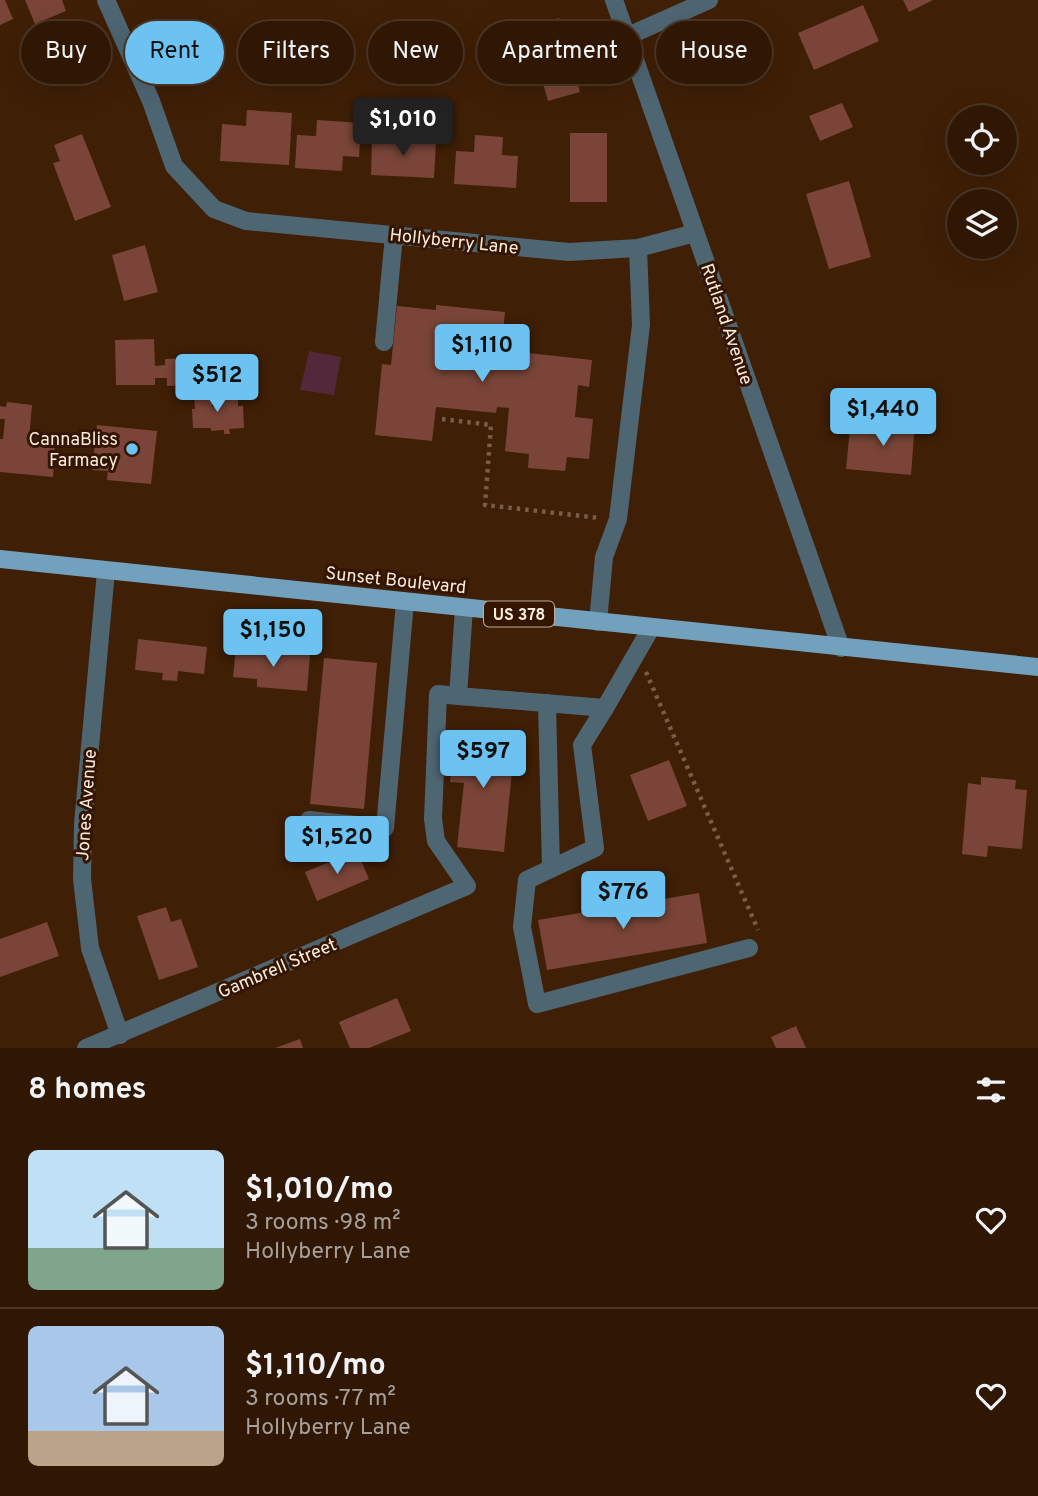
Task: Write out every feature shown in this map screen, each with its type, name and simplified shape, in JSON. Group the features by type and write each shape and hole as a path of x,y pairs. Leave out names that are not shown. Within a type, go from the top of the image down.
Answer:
{"main road":[{"name":"Sunset Boulevard","path":"0,559 1038,667"}],"street":[{"name":"Hollyberry Lane","path":"106,0 151,101 174,166 214,209 246,220 569,252 638,248 695,233"},
{"name":"Rutland Avenue","path":"614,0 622,21"},
{"path":"642,30 709,0"},
{"name":"Rutland Avenue","path":"642,77 841,648"},
{"path":"384,342 394,235"},
{"path":"598,622 604,557 618,519 641,325 638,248"},
{"name":"Jones Avenue","path":"106,571 83,824 82,879 90,948 120,1035"},
{"path":"309,820 384,828 405,602"},
{"path":"464,608 458,696 605,708"},
{"path":"652,628 582,745 595,848 527,880 523,927 537,1004 749,948"},
{"name":"Gambrell Street","path":"86,1048 467,886 436,841 433,819 438,694 458,696"},
{"path":"547,703 551,869"}],"path":[{"path":"443,419 491,425 485,505 618,519"},
{"path":"637,652 758,930 749,948"}],"shaded area":[{"path":"309,351 341,357 334,395 300,390"}],"building":[{"path":"0,0 5,0 13,19 0,25"},
{"path":"25,0 62,0 66,11 42,21 34,21"},
{"path":"903,0 933,0 909,12"},
{"path":"863,5 879,41 814,70 798,33"},
{"path":"543,84 578,84 580,92 548,101"},
{"path":"842,103 853,127 820,141 809,116"},
{"path":"247,110 292,113 289,165 220,161 222,124 246,126"},
{"path":"317,120 361,123 359,157 343,156 342,171 295,168 297,135 316,136"},
{"path":"570,133 607,133 607,202 570,202"},
{"path":"82,134 111,207 75,221 53,163 60,161 54,145"},
{"path":"475,135 503,137 502,155 518,156 516,188 454,184 456,151 474,152"},
{"path":"372,139 436,142 434,178 371,175"},
{"path":"849,181 871,257 829,269 806,194"},
{"path":"145,245 158,292 124,301 112,255"},
{"path":"436,305 505,312 501,350 592,360 589,387 578,385 575,417 593,419 589,459 567,457 565,471 528,468 529,454 505,451 509,408 497,407 496,413 436,407 432,441 375,435 382,364 391,365 397,306 436,310"},
{"path":"154,339 155,366 165,365 165,359 188,358 188,385 167,386 167,378 155,378 155,385 116,385 115,340"},
{"path":"212,394 212,407 220,407 220,400 238,400 238,406 243,406 244,428 229,429 230,434 224,434 224,430 193,428 194,395"},
{"path":"7,402 32,405 29,439 55,444 53,477 0,472 0,439 3,439 5,419 0,419 0,406 6,407"},
{"path":"882,419 915,422 911,475 846,469 850,429 881,432"},
{"path":"97,425 157,431 151,484 107,480 108,471 92,470"},
{"path":"138,639 207,647 204,674 178,671 177,681 162,680 163,673 135,670"},
{"path":"236,648 310,655 307,691 257,687 257,679 233,677"},
{"path":"324,658 377,663 364,809 310,804"},
{"path":"455,735 515,741 504,852 457,847 464,783 450,782"},
{"path":"669,760 687,806 648,821 630,775"},
{"path":"981,777 1016,780 1015,789 1027,790 1022,849 988,846 987,857 962,854 968,783 981,785"},
{"path":"357,851 369,879 317,901 305,872"},
{"path":"699,893 707,943 547,970 538,920"},
{"path":"166,907 171,922 181,919 198,967 159,980 137,916"},
{"path":"47,922 59,956 0,977 0,939"},
{"path":"397,998 411,1031 369,1048 350,1048 339,1022"},
{"path":"796,1026 806,1048 776,1048 771,1037"},
{"path":"300,1039 303,1048 275,1048"}],"place":[{"name":"CannaBliss Farmacy","path":"132,449"}]}
